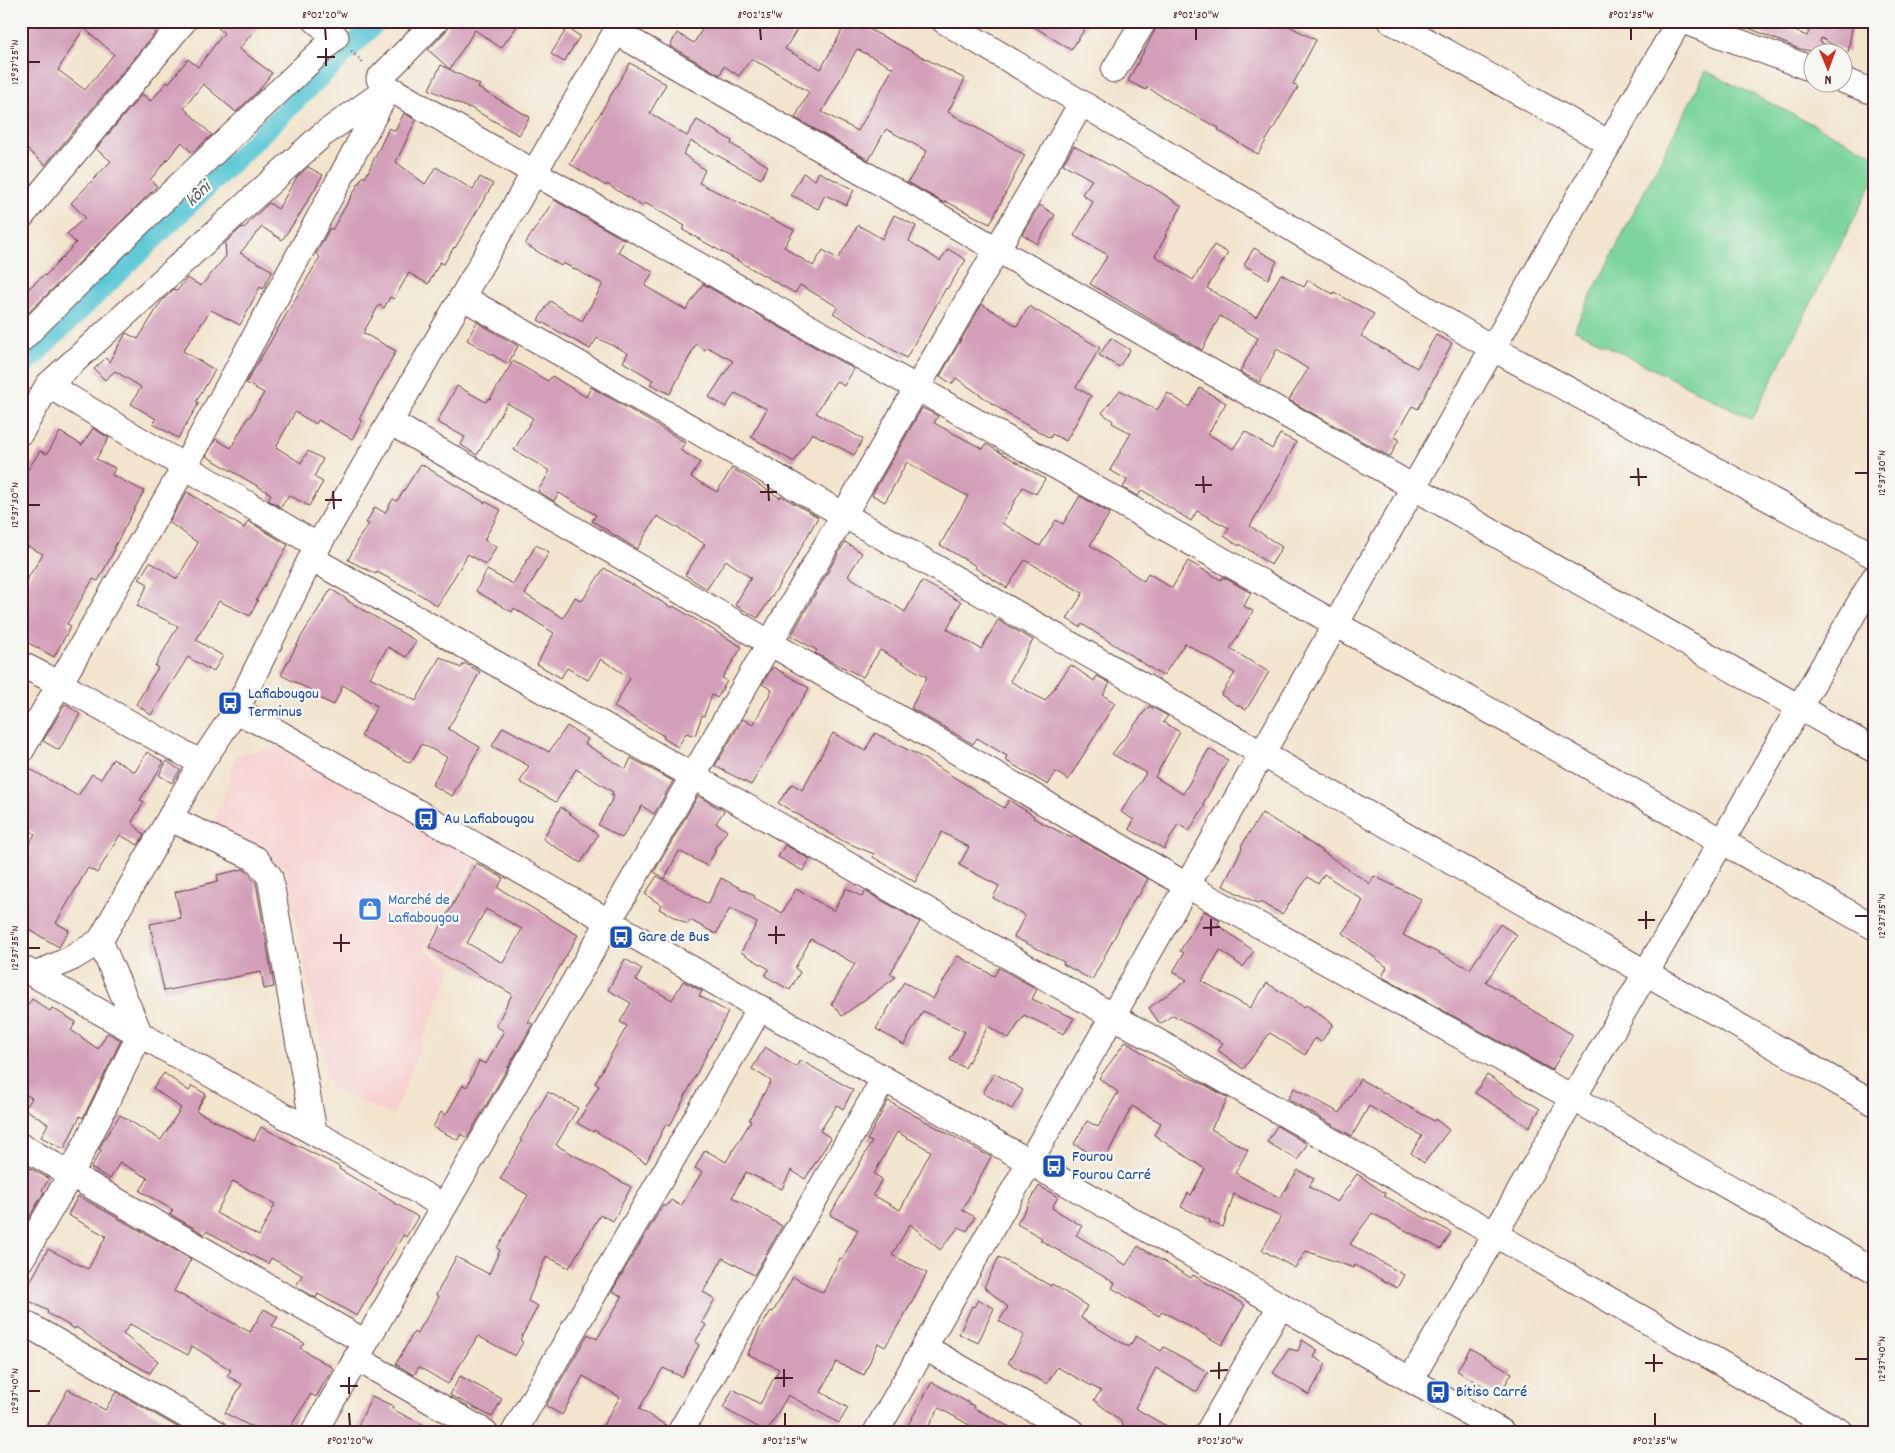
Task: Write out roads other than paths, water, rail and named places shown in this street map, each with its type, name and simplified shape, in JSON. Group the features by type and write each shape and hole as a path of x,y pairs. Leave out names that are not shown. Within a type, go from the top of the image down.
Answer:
{"street":[{"path":"21,217 184,21"},
{"path":"21,340 131,231 336,37 316,21"},
{"path":"436,21 379,79 389,88 1874,927"},
{"path":"944,21 1492,348 1874,556"},
{"path":"1114,70 1144,21"},
{"path":"1390,21 1422,29 1609,143"},
{"path":"876,1432 1679,21"},
{"path":"1683,21 1802,65"},
{"path":"28,971 72,958 100,941 201,764 236,711 315,552 619,27 997,250 1874,750"},
{"path":"1852,84 1874,92"},
{"path":"21,432 48,385 322,135 389,88"},
{"path":"21,751 185,466 389,88"},
{"path":"314,1432 1081,104"},
{"path":"462,297 1874,1104"},
{"path":"48,385 185,466 315,552 693,776 1841,1432"},
{"path":"390,422 1186,885 1573,1098 1874,1270"},
{"path":"1411,1379 1874,578"},
{"path":"21,664 201,764"},
{"path":"236,711 265,725 1502,1432"},
{"path":"171,818 256,859 270,877 314,1132"},
{"path":"21,1260 71,1174 140,1034 100,941"},
{"path":"28,971 444,1206"},
{"path":"523,1429 760,1008"},
{"path":"680,1432 884,1079"},
{"path":"21,1146 71,1174 361,1350 485,1432"},
{"path":"1208,1432 1281,1305"},
{"path":"21,1321 215,1432"},
{"path":"924,1347 1074,1432"}],"waterway":[{"name":"kôni","path":"21,368 378,21"}],"place":[{"name":"Lafiabougou Terminus","path":"230,703"},
{"name":"Au Lafiabougou","path":"426,819"},
{"name":"Marché de Lafiabougou","path":"370,909"},
{"name":"Gare de Bus","path":"621,937"},
{"name":"Fourou Fourou Carré","path":"1054,1166"},
{"name":"Bitiso Carré","path":"1438,1392"}]}
